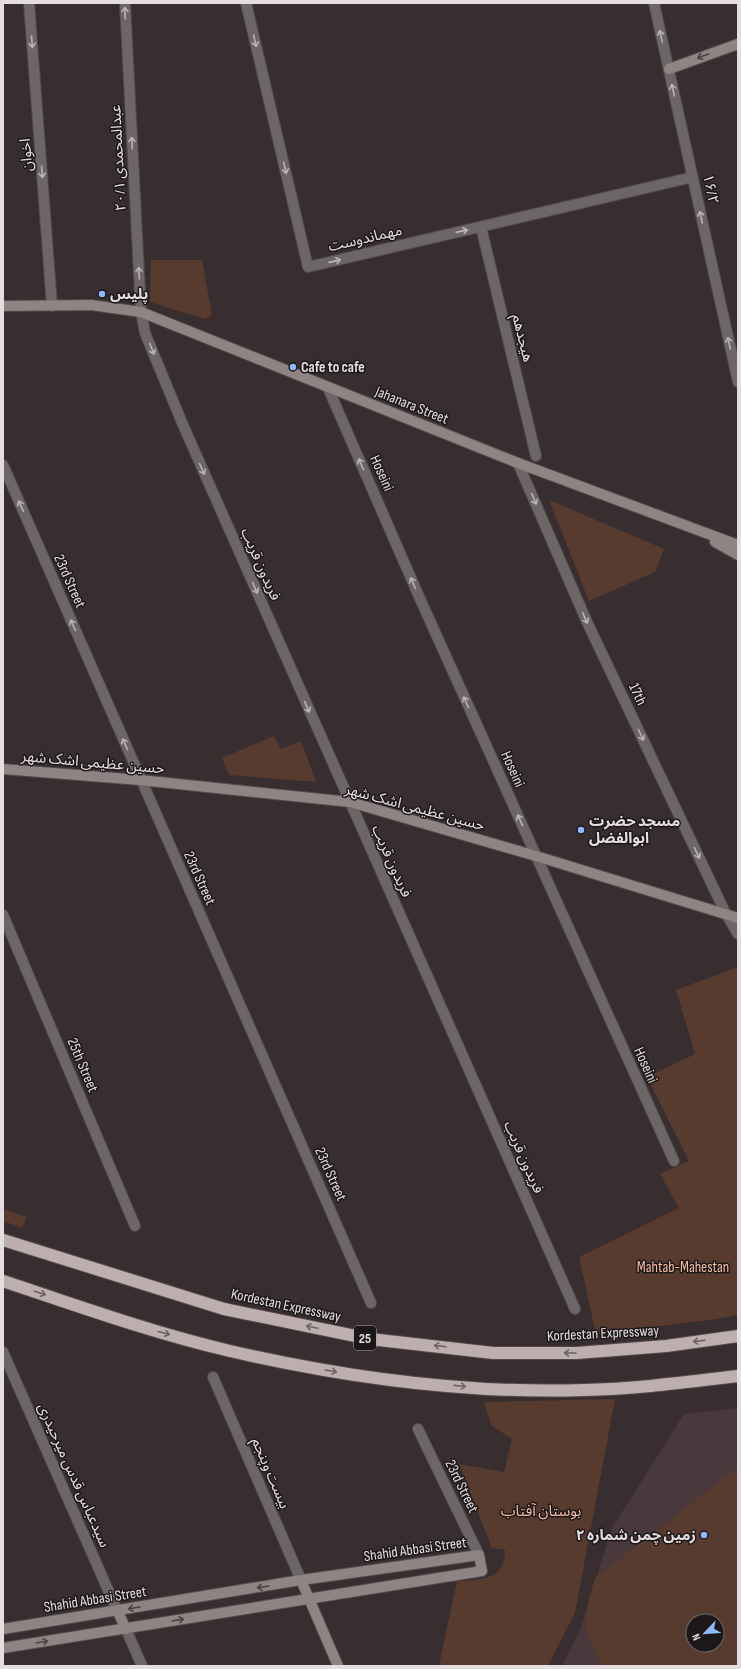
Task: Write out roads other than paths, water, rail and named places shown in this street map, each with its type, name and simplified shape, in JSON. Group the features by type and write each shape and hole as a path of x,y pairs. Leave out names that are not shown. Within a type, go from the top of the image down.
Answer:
{"highway":[{"name":"Kordestan Expressway","path":"3,1240 224,1309 370,1339 493,1353 576,1353 666,1346 738,1336"},
{"path":"3,1281 145,1328 229,1351 308,1367 384,1379 490,1389 584,1390 672,1384 738,1376"}],"street":[{"name":"اخوان","path":"29,3 52,306"},
{"name":"عبدالمحمدی ۲۰/۱","path":"125,3 141,312"},
{"name":"مهماندوست","path":"246,3 308,267 693,177"},
{"name":"۱۶/۲","path":"654,3 738,382"},
{"path":"669,69 738,44"},
{"name":"هیجدهم","path":"481,227 536,456"},
{"name":"Jahanara Street","path":"3,306 97,305 141,312 518,463 691,527"},
{"name":"فریدون قریب","path":"141,312 145,333 183,425 575,1309"},
{"name":"Hoseini","path":"328,388 424,609 674,1162"},
{"name":"17th","path":"518,463 587,622 726,914 738,934"},
{"name":"23rd Street","path":"3,465 140,780 371,1303"},
{"path":"691,527 738,545"},
{"path":"691,527 738,555"},
{"name":"حسین عظیمی اشک شهر","path":"3,770 140,780 350,802 536,856 738,918"},
{"name":"25th Street","path":"3,915 135,1226"},
{"name":"سیدعباس قدس میرحیدری","path":"3,1352 117,1610"},
{"name":"بیست وپنجم","path":"213,1377 301,1580"},
{"name":"23rd Street","path":"418,1429 479,1555"},
{"name":"Shahid Abbasi Street","path":"3,1629 301,1580 479,1555 482,1571 3,1648"},
{"path":"301,1580 338,1666"},
{"path":"117,1610 142,1666"}],"place":[{"name":"پلیس","path":"102,294"},
{"name":"Cafe to cafe","path":"293,367"},
{"name":"مسجد حضرت ابوالفضل","path":"581,830"},
{"name":"زمین چمن شماره ۲","path":"704,1535"}],"park label":[{"name":"Mahtab-Mahestan","path":"683,1267"},
{"name":"بوستان آفتاب","path":"541,1511"}]}
